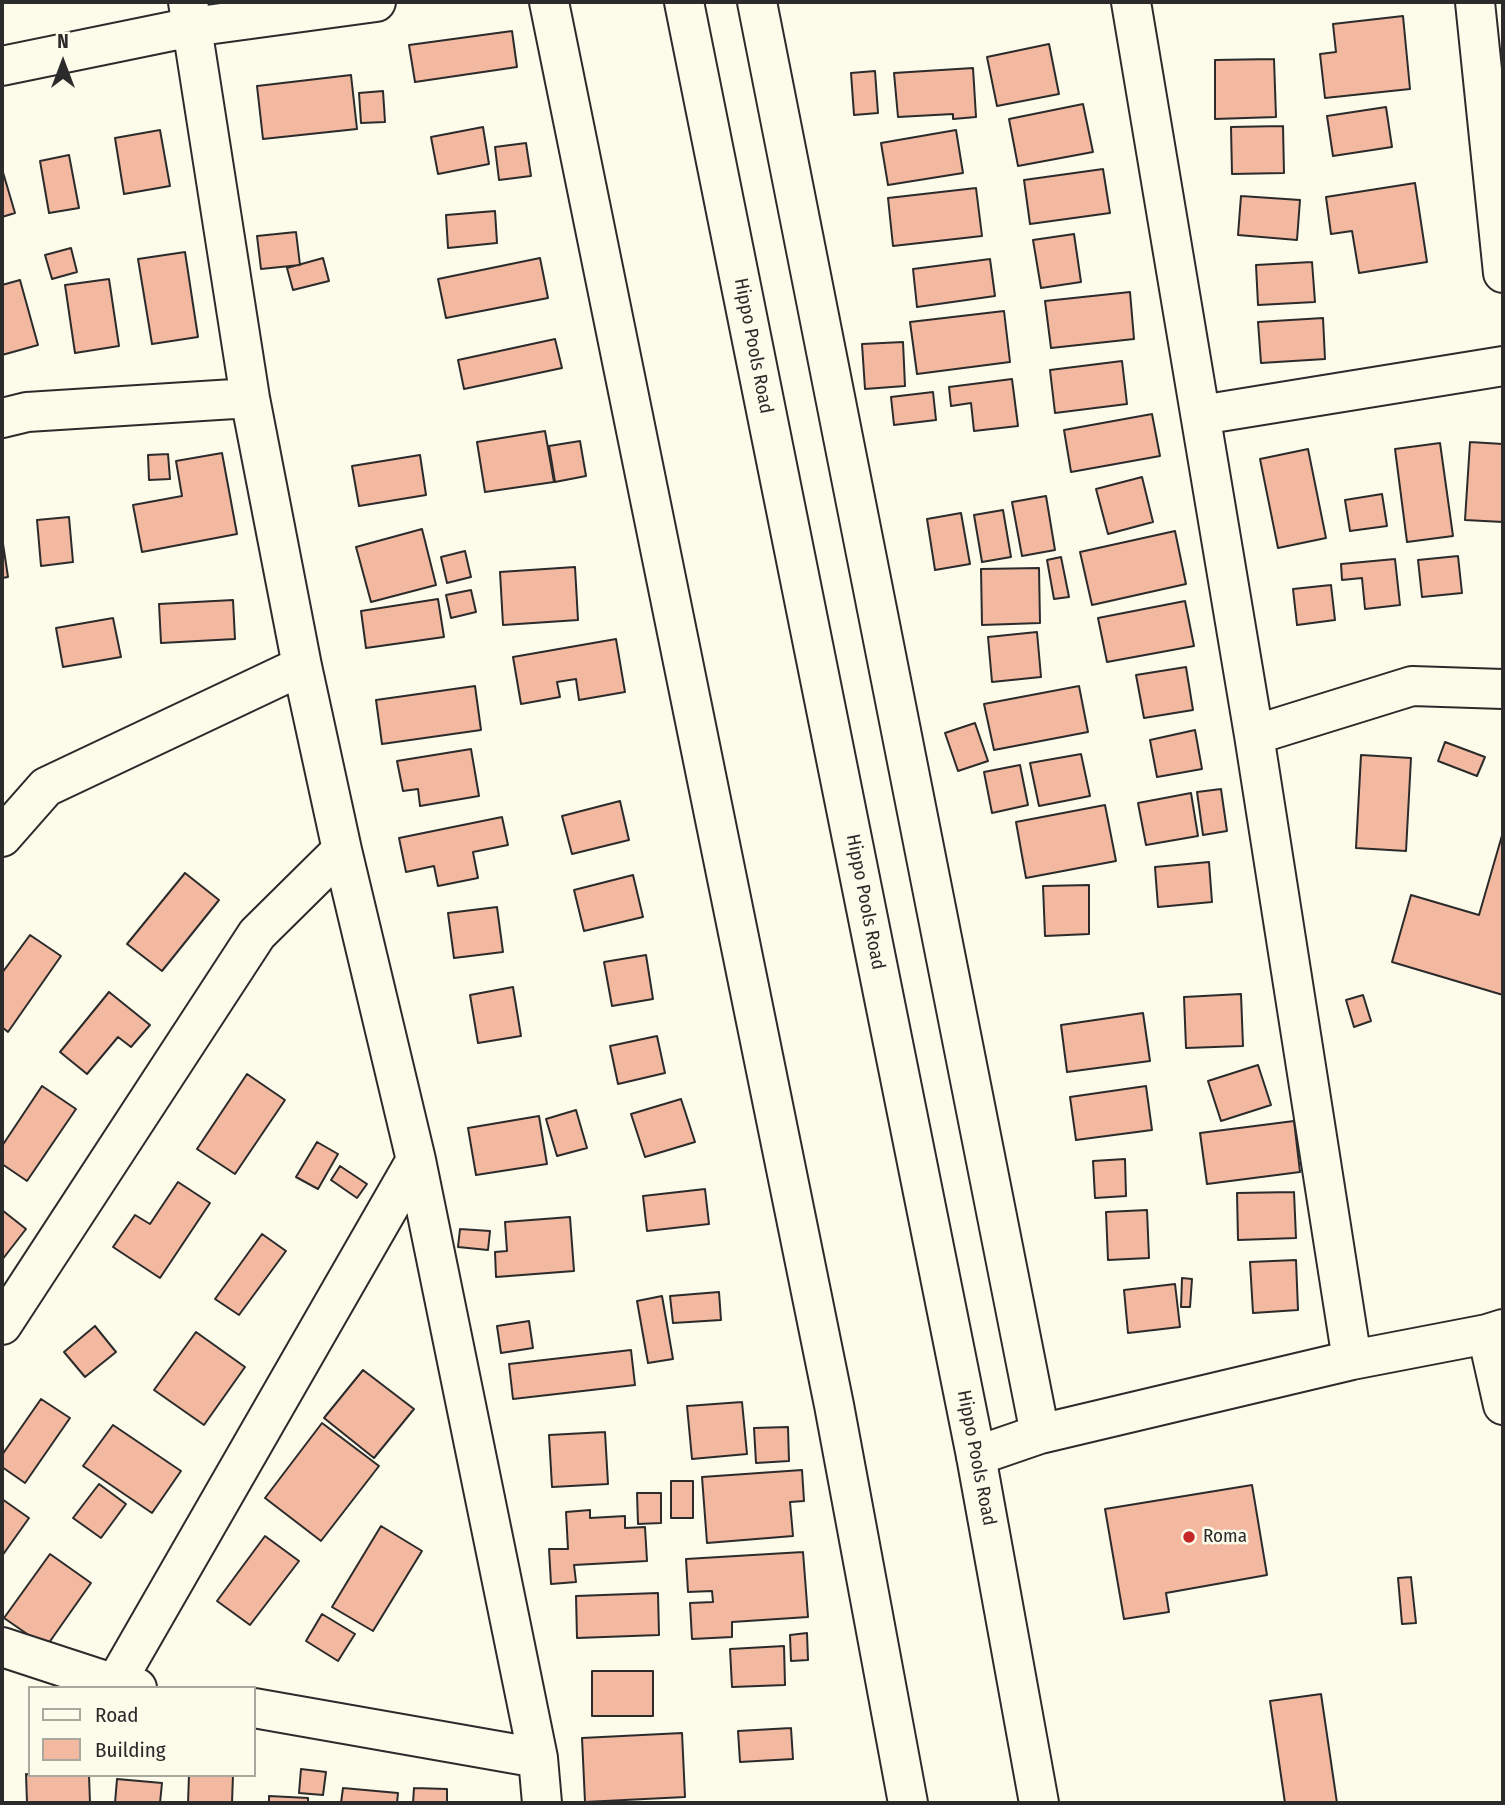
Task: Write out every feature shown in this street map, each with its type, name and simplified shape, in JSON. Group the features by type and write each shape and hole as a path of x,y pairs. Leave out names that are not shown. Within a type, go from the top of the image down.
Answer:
{"street":[{"path":"2,65 190,14 376,2"},
{"path":"549,2 834,1405 908,1803"},
{"name":"Hippo Pools Road","path":"684,2 976,1455 1039,1803"},
{"path":"757,2 1040,1434"},
{"path":"1131,2 1254,735 1352,1360"},
{"path":"1475,2 1503,273"},
{"path":"190,14 250,398 302,666 342,850 416,1160 538,1758 542,1803"},
{"path":"1201,415 1503,366"},
{"path":"2,418 27,412 250,398"},
{"path":"2,837 46,787 302,666"},
{"path":"1254,735 1412,686 1503,689"},
{"path":"2,1325 257,934 342,850"},
{"path":"2,1647 126,1686 416,1160"},
{"path":"976,1455 1040,1434 1352,1360 1495,1331 1503,1405"},
{"path":"256,1708 538,1758"}],"building":[{"path":"1403,16 1410,89 1325,98 1320,54 1336,52 1333,24"},
{"path":"512,31 517,67 415,82 409,45"},
{"path":"1049,44 1059,94 997,106 987,57"},
{"path":"1274,59 1276,117 1215,119 1215,60"},
{"path":"973,68 976,117 953,119 953,114 898,117 894,73"},
{"path":"875,71 878,113 854,115 851,73"},
{"path":"351,75 357,129 263,139 257,86"},
{"path":"383,91 385,122 361,123 359,93"},
{"path":"1083,104 1093,152 1018,166 1009,119"},
{"path":"1386,107 1392,147 1333,156 1327,116"},
{"path":"1283,126 1284,173 1232,174 1231,127"},
{"path":"483,127 489,164 438,174 431,137"},
{"path":"160,130 170,186 124,194 115,138"},
{"path":"956,130 963,173 888,185 881,143"},
{"path":"526,143 531,176 499,180 495,147"},
{"path":"69,155 79,208 49,213 40,161"},
{"path":"2,169 15,213 2,217"},
{"path":"1103,169 1110,213 1030,224 1024,180"},
{"path":"1415,183 1427,262 1359,273 1352,231 1331,234 1326,197"},
{"path":"976,188 982,236 893,246 888,198"},
{"path":"1241,196 1300,200 1297,240 1238,235"},
{"path":"495,211 497,243 448,248 446,215"},
{"path":"296,232 300,265 261,269 257,236"},
{"path":"1074,234 1081,282 1041,288 1033,240"},
{"path":"71,248 77,272 52,279 45,255"},
{"path":"185,252 198,337 152,344 138,259"},
{"path":"323,258 329,281 293,290 287,268"},
{"path":"540,258 548,298 446,318 438,279"},
{"path":"990,259 995,296 917,307 913,269"},
{"path":"1312,262 1315,302 1258,305 1256,265"},
{"path":"109,279 119,346 75,353 65,285"},
{"path":"20,280 38,345 2,355 2,285"},
{"path":"1130,292 1134,339 1051,348 1045,301"},
{"path":"1004,311 1010,362 917,374 910,322"},
{"path":"1323,318 1325,359 1261,363 1258,322"},
{"path":"555,339 562,368 464,389 458,360"},
{"path":"903,342 905,386 865,389 862,344"},
{"path":"1122,361 1127,404 1055,413 1050,370"},
{"path":"1012,379 1018,426 974,431 971,403 951,406 949,387"},
{"path":"933,392 936,420 894,425 891,397"},
{"path":"1152,414 1160,456 1071,472 1064,430"},
{"path":"545,431 554,482 485,492 477,442"},
{"path":"580,441 586,476 555,482 549,446"},
{"path":"1470,442 1503,444 1503,522 1465,520"},
{"path":"1440,443 1453,536 1407,542 1395,449"},
{"path":"1308,449 1326,538 1278,548 1260,459"},
{"path":"222,453 237,534 142,552 133,505 182,496 176,461"},
{"path":"168,454 170,479 149,480 148,455"},
{"path":"420,455 426,495 359,506 352,466"},
{"path":"1142,477 1153,522 1108,534 1096,489"},
{"path":"1382,494 1387,526 1350,531 1345,500"},
{"path":"1046,496 1055,550 1022,556 1012,502"},
{"path":"1003,510 1011,557 982,562 974,515"},
{"path":"961,513 970,564 935,570 927,519"},
{"path":"69,517 73,562 41,566 37,520"},
{"path":"422,529 436,585 371,602 356,547"},
{"path":"1175,531 1186,584 1092,605 1080,552"},
{"path":"2,537 8,577 2,578"},
{"path":"465,551 471,577 447,583 441,557"},
{"path":"1458,556 1462,593 1422,597 1418,560"},
{"path":"1061,557 1069,597 1054,599 1047,560"},
{"path":"1395,559 1400,605 1365,609 1362,578 1342,580 1341,564"},
{"path":"575,567 578,620 503,625 500,572"},
{"path":"1039,568 1040,623 982,625 981,569"},
{"path":"1331,585 1335,620 1297,625 1293,589"},
{"path":"471,590 476,612 451,618 446,595"},
{"path":"438,599 444,637 366,648 361,611"},
{"path":"233,600 235,639 161,643 159,604"},
{"path":"1185,601 1194,646 1107,662 1098,618"},
{"path":"113,618 121,657 63,667 56,628"},
{"path":"1037,632 1041,677 992,682 988,637"},
{"path":"616,639 625,692 579,700 576,679 557,682 560,697 521,704 513,657"},
{"path":"1186,667 1193,710 1144,718 1136,675"},
{"path":"475,686 481,730 382,744 376,700"},
{"path":"1079,686 1088,732 994,750 984,704"},
{"path":"975,723 988,761 958,771 945,733"},
{"path":"1195,730 1202,769 1157,777 1150,740"},
{"path":"1445,742 1485,757 1477,776 1438,761"},
{"path":"471,749 479,796 420,806 418,789 403,791 397,761"},
{"path":"1081,754 1090,796 1039,806 1030,763"},
{"path":"1361,755 1411,758 1406,851 1356,848"},
{"path":"1020,765 1028,805 992,813 984,772"},
{"path":"1221,789 1227,831 1203,835 1197,792"},
{"path":"1191,793 1198,836 1146,845 1138,803"},
{"path":"620,801 629,840 572,854 562,816"},
{"path":"1105,805 1116,861 1026,878 1016,822"},
{"path":"502,817 508,845 473,852 478,878 438,886 434,866 406,872 399,838"},
{"path":"1503,832 1503,995 1392,962 1411,895 1479,915"},
{"path":"1209,862 1212,902 1158,907 1155,867"},
{"path":"185,873 219,900 162,971 127,944"},
{"path":"633,875 643,917 584,931 574,890"},
{"path":"1089,885 1089,934 1045,936 1043,886"},
{"path":"497,907 503,952 454,958 448,913"},
{"path":"30,935 61,956 8,1032 2,1027 2,973"},
{"path":"646,955 653,999 612,1006 604,962"},
{"path":"513,987 521,1036 478,1043 470,995"},
{"path":"109,992 150,1025 131,1047 118,1037 87,1074 60,1052"},
{"path":"1241,994 1243,1046 1186,1048 1184,997"},
{"path":"1363,995 1371,1021 1354,1027 1346,1000"},
{"path":"1143,1013 1150,1061 1067,1072 1061,1025"},
{"path":"657,1036 665,1073 618,1084 610,1046"},
{"path":"1258,1065 1271,1105 1221,1121 1208,1081"},
{"path":"247,1074 285,1100 235,1174 197,1149"},
{"path":"42,1086 76,1109 27,1181 2,1164 2,1146"},
{"path":"1146,1086 1152,1130 1076,1140 1070,1097"},
{"path":"681,1099 695,1142 645,1157 631,1114"},
{"path":"576,1110 587,1148 557,1156 546,1119"},
{"path":"539,1116 547,1164 476,1175 468,1128"},
{"path":"1294,1121 1300,1172 1207,1184 1200,1133"},
{"path":"317,1142 338,1154 318,1189 296,1177"},
{"path":"1125,1159 1126,1196 1095,1198 1093,1161"},
{"path":"340,1166 367,1184 357,1198 331,1180"},
{"path":"178,1182 210,1203 160,1278 113,1247 135,1215 150,1224"},
{"path":"705,1189 709,1224 647,1231 643,1196"},
{"path":"1294,1192 1296,1238 1238,1240 1237,1193"},
{"path":"2,1210 26,1229 2,1260"},
{"path":"1147,1210 1149,1258 1108,1260 1106,1212"},
{"path":"570,1217 574,1271 496,1277 495,1252 507,1251 505,1222"},
{"path":"460,1229 490,1231 488,1250 458,1247"},
{"path":"262,1234 286,1251 239,1315 215,1299"},
{"path":"1296,1260 1298,1310 1253,1313 1250,1262"},
{"path":"1182,1278 1192,1279 1190,1307 1181,1307"},
{"path":"1175,1284 1180,1327 1128,1333 1124,1290"},
{"path":"719,1292 721,1320 673,1323 670,1296"},
{"path":"662,1296 673,1359 648,1363 637,1301"},
{"path":"529,1321 533,1348 501,1353 497,1326"},
{"path":"95,1326 116,1352 85,1377 64,1352"},
{"path":"196,1332 245,1367 204,1425 154,1390"},
{"path":"631,1350 635,1385 513,1399 509,1364"},
{"path":"363,1370 414,1409 374,1458 324,1418"},
{"path":"41,1399 70,1418 25,1483 2,1467 2,1455"},
{"path":"742,1402 747,1454 692,1459 687,1406"},
{"path":"322,1423 379,1466 321,1541 265,1498"},
{"path":"113,1425 181,1471 152,1513 83,1466"},
{"path":"788,1427 789,1461 756,1463 754,1428"},
{"path":"605,1432 608,1484 552,1487 549,1435"},
{"path":"802,1470 804,1501 790,1502 793,1536 707,1543 702,1477"},
{"path":"671,1481 693,1481 693,1518 671,1518"},
{"path":"99,1484 126,1504 101,1538 73,1518"},
{"path":"1252,1485 1267,1575 1166,1593 1169,1612 1124,1619 1105,1509"},
{"path":"637,1493 661,1493 661,1523 638,1524"},
{"path":"2,1499 29,1518 2,1556"},
{"path":"590,1510 590,1518 625,1516 625,1528 645,1527 647,1561 574,1565 576,1582 551,1584 549,1549 568,1549 566,1512"},
{"path":"381,1526 422,1551 373,1631 332,1607"},
{"path":"265,1536 299,1561 250,1625 217,1601"},
{"path":"803,1552 808,1617 732,1622 732,1637 692,1639 690,1603 713,1602 712,1591 688,1592 686,1559"},
{"path":"50,1554 91,1583 46,1647 4,1618"},
{"path":"1411,1577 1416,1623 1402,1624 1398,1578"},
{"path":"658,1593 659,1635 577,1638 576,1596"},
{"path":"322,1614 355,1634 338,1661 306,1641"},
{"path":"807,1633 808,1660 791,1661 790,1635"},
{"path":"784,1646 785,1685 732,1687 730,1649"},
{"path":"592,1671 653,1671 653,1716 592,1716"},
{"path":"1321,1694 1337,1803 1285,1803 1270,1701"},
{"path":"791,1728 793,1759 740,1762 738,1731"},
{"path":"682,1733 685,1797 585,1802 582,1738"},
{"path":"301,1769 326,1772 323,1795 299,1793"},
{"path":"26,1774 28,1777 89,1777 90,1803 27,1803"},
{"path":"189,1777 233,1777 232,1803 188,1803"},
{"path":"117,1779 162,1783 160,1803 115,1803"},
{"path":"343,1788 398,1793 397,1803 341,1803"},
{"path":"414,1788 447,1789 447,1803 413,1803"},
{"path":"269,1796 308,1798 308,1803 269,1803"}],"place":[{"name":"Roma","path":"1189,1537"}]}
